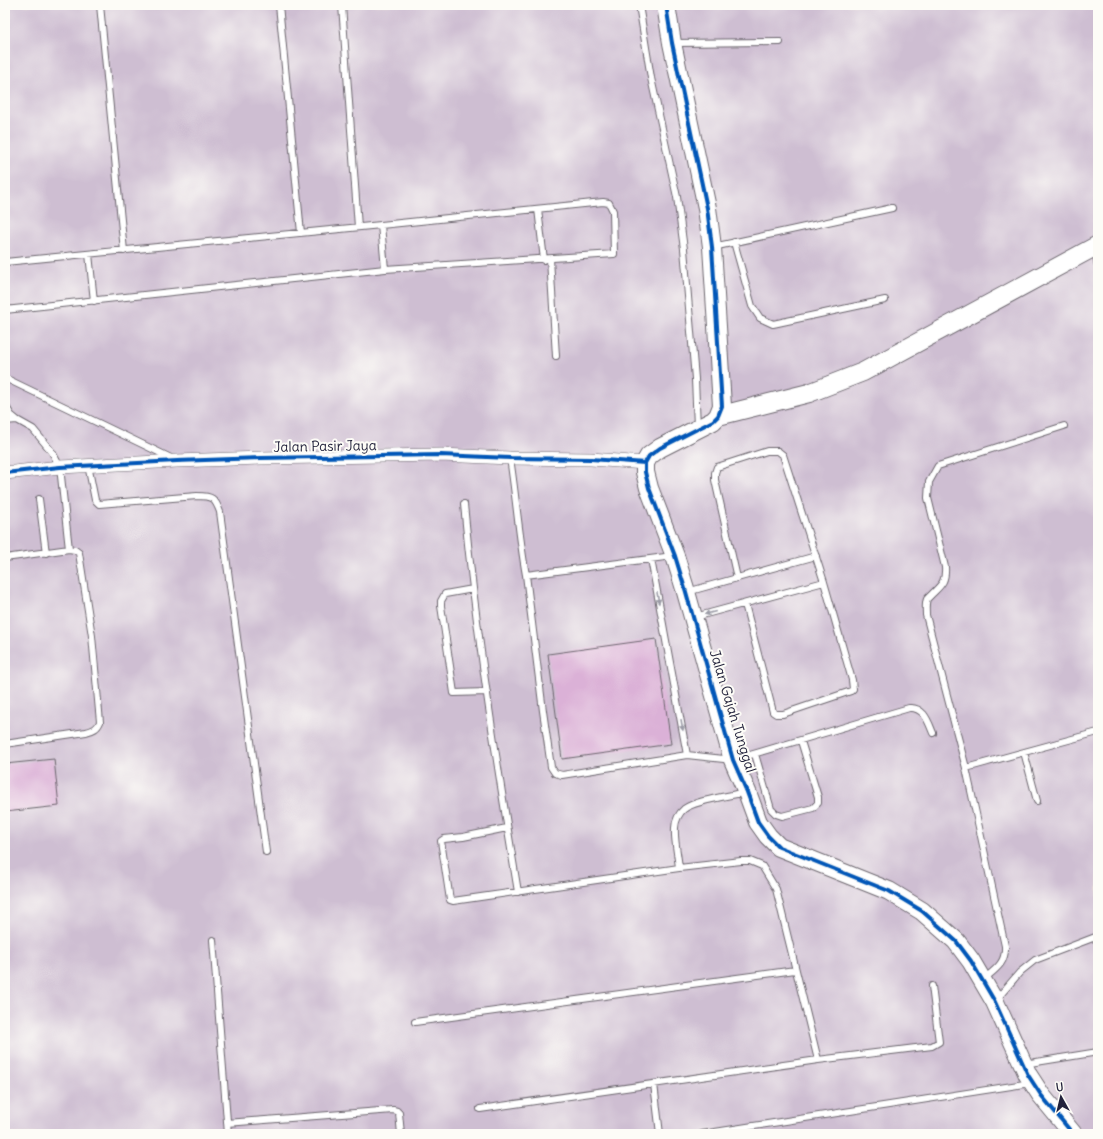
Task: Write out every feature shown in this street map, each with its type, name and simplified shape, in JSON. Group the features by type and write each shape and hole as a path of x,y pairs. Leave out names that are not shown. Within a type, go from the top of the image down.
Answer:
{"street":[{"path":"645,463 649,456 660,448 713,421 718,416 722,406 712,247 702,180 672,43 666,5"},
{"path":"718,416 810,393 863,372 1096,246"},
{"name":"Jalan Pasir Jaya","path":"5,473 88,465 268,457 441,455 591,459 645,463"},
{"name":"Jalan Gajah Tunggal","path":"645,463 648,488 686,592 733,760 758,822 768,836 779,847 889,891 922,912 956,941 971,960 995,1002 1023,1065 1033,1083 1050,1107 1073,1134"}],"lane":[{"path":"100,5 124,251"},
{"path":"278,5 301,233"},
{"path":"342,5 358,227"},
{"path":"639,5 652,78 677,197 684,249 696,379 697,429"},
{"path":"672,43 780,42"},
{"path":"5,262 603,202 612,207 614,254 385,269 5,310"},
{"path":"712,247 892,208"},
{"path":"538,209 547,259 556,356"},
{"path":"381,225 385,269"},
{"path":"734,242 752,306 760,318 773,324 886,300"},
{"path":"1096,246 1098,266"},
{"path":"89,254 94,301"},
{"path":"5,378 177,461"},
{"path":"5,405 11,415 33,429 42,439 52,452 60,467 69,549"},
{"path":"5,421 17,420"},
{"path":"983,980 999,967 1004,960 1005,953 1001,928 966,768 926,615 927,599 940,586 946,575 928,498 930,482 938,466 1064,426"},
{"path":"737,578 715,480 715,473 717,467 767,451 778,451 783,455 816,556 852,680 853,689 848,693 783,714 776,714 773,712 745,604"},
{"path":"510,458 516,493 521,548 526,575 544,718 551,767 555,773 562,775 687,755 733,760 909,708 914,708 923,713 933,733"},
{"path":"88,465 95,500 99,504 197,496 207,496 212,498 217,504 220,512 266,852"},
{"path":"39,499 46,553"},
{"path":"464,504 473,589 487,692 518,892"},
{"path":"5,558 69,549 76,550 79,554 92,636 100,722 95,730 5,744"},
{"path":"526,575 674,556"},
{"path":"686,592 816,556"},
{"path":"651,559 687,755"},
{"path":"693,618 824,582"},
{"path":"473,589 445,594 441,601 441,606 454,692 487,692"},
{"path":"966,768 1098,732"},
{"path":"755,754 772,809 776,814 782,816 813,808 818,803 818,797 801,741"},
{"path":"1024,752 1037,801"},
{"path":"679,868 674,828 679,815 683,810 690,805 747,792"},
{"path":"507,828 463,837 444,839 441,841 449,898 451,901 744,860 756,862 762,866 776,889 818,1060"},
{"path":"995,1002 1020,972 1035,960 1098,936"},
{"path":"213,940 228,1134"},
{"path":"415,1022 795,970"},
{"path":"480,1108 818,1060 932,1046 939,1042 932,986"},
{"path":"1023,1065 1098,1052"},
{"path":"702,1134 1033,1083"},
{"path":"654,1084 660,1134"},
{"path":"227,1123 393,1110 399,1113 401,1134"}],"shaded area":[{"path":"5,5 1098,5 1098,1134 5,1134"}],"building":[{"path":"656,639 671,744 562,759 548,654"},
{"path":"54,759 59,806 5,812 5,764"}],"cycle path":[{"path":"666,5 672,43 707,208 712,247 722,406 718,416 713,421 660,448 649,456 645,463 645,472 649,488 675,556 733,760 758,822 768,836 779,847 889,891 922,911 956,941 971,961 995,1002 1028,1075 1041,1095 1073,1134"},
{"path":"5,473 60,467 177,461 441,455 591,459 645,463"}]}
